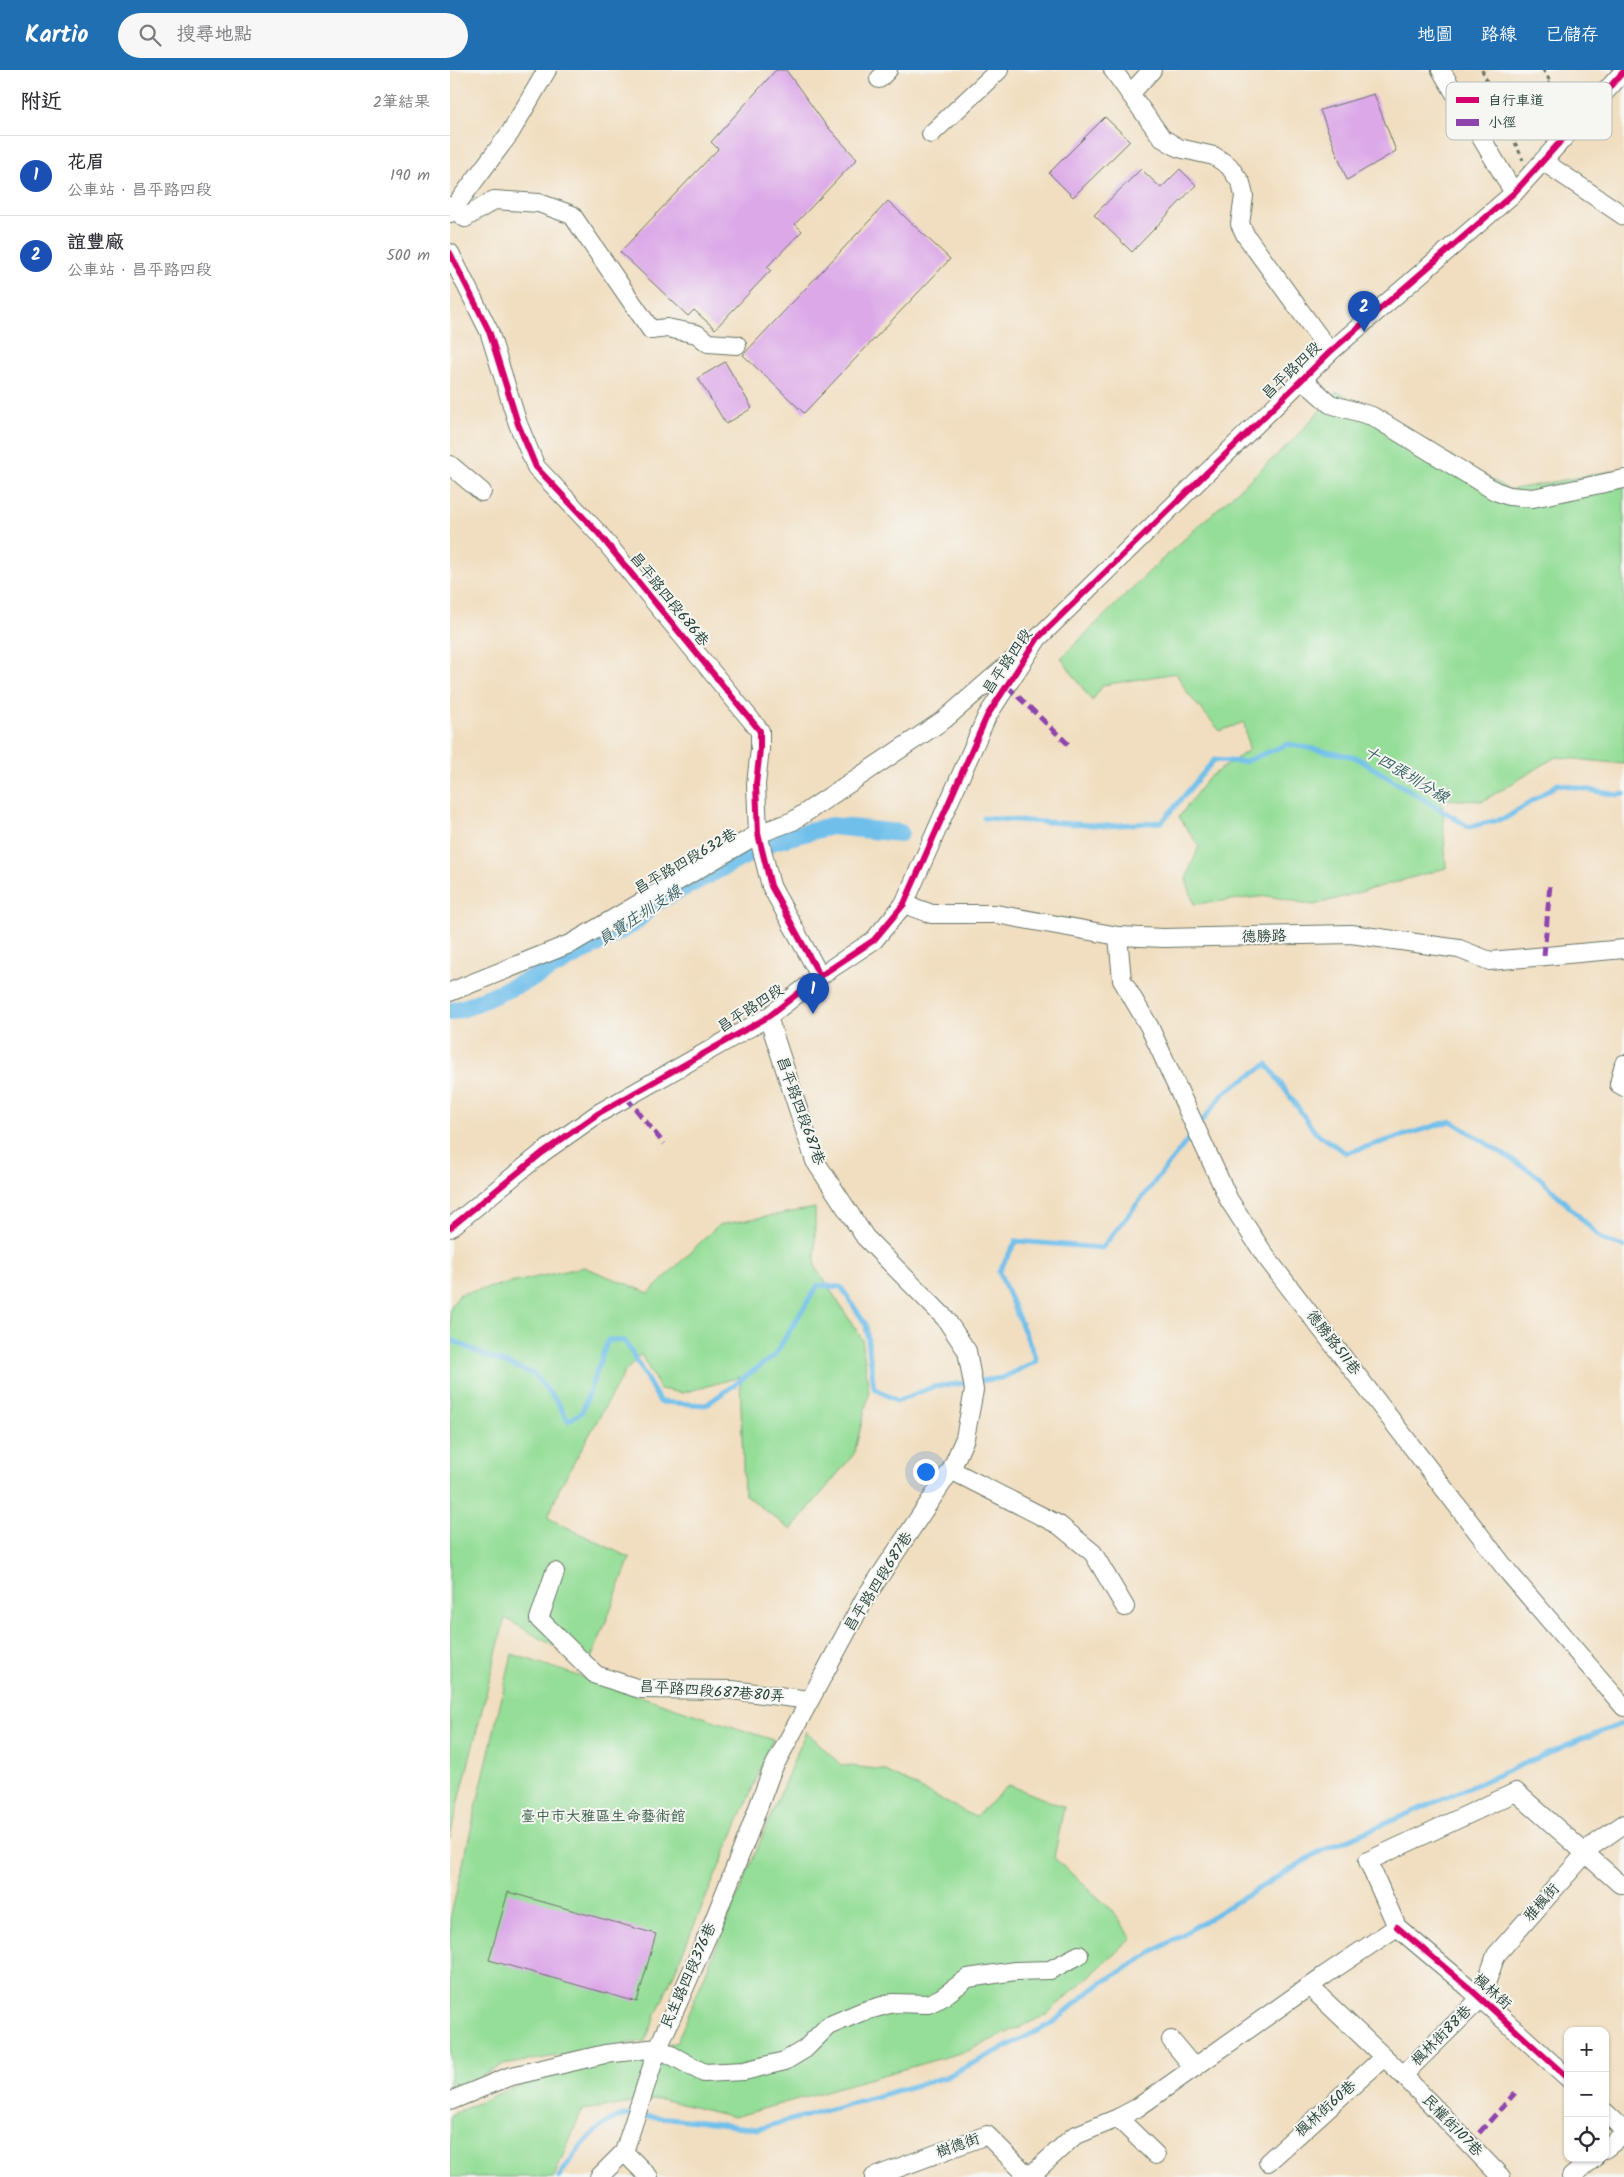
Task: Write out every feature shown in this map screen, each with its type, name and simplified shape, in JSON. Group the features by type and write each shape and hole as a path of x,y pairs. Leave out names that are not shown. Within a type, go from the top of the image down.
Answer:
{"street":[{"path":"547,70 510,133 451,209 465,218 494,200 539,203 572,215 650,330 667,328 698,334 708,343 737,345"},
{"path":"932,134 999,70"},
{"path":"1114,70 1162,138 1179,148 1214,156 1229,166 1240,183 1244,196 1240,224 1246,236 1330,352"},
{"path":"1130,94 1152,70"},
{"path":"1441,70 1448,82"},
{"name":"昌平路四段","path":"1612,85 1624,71"},
{"path":"1483,140 1514,193"},
{"name":"昌平路四段","path":"450,1228 542,1153 599,1113 768,1017 820,976 874,940 904,904 987,716 1038,638 1330,352 1514,193 1563,140"},
{"path":"1544,162 1624,216"},
{"name":"昌平路四段686巷","path":"450,253 490,331 518,424 536,467 599,534 760,731 756,784 758,834 771,886 820,976"},
{"path":"1302,379 1330,404 1372,416 1495,491 1508,496 1533,498 1624,479"},
{"path":"450,465 482,492"},
{"name":"昌平路四段632巷","path":"450,992 572,943 758,834 793,820 945,719 1038,638"},
{"name":"德勝路","path":"904,904 932,914 996,914 1118,936 1164,938 1351,934 1459,949 1490,961 1624,949"},
{"name":"德勝路511巷","path":"1118,936 1122,980 1149,1026 1229,1200 1266,1256 1509,1573 1624,1707"},
{"name":"昌平路四段687巷","path":"768,1017 815,1162 865,1237 945,1318 967,1351 971,1363 974,1390 965,1438 951,1470 865,1598 772,1770"},
{"path":"1624,1064 1619,1084 1624,1087"},
{"path":"951,1470 1059,1525 1093,1553 1125,1607"},
{"name":"昌平路四段687巷80弄","path":"555,1572 540,1619 596,1675 640,1689 732,1690 809,1700"},
{"name":"民生路四段376巷","path":"599,2177 624,2152 658,2048 710,1930 772,1770"},
{"path":"1029,2177 1074,2136 1137,2108 1397,1927 1368,1861 1516,1792 1620,1884 1624,1884"},
{"name":"雅楓街","path":"1481,1998 1496,1955 1592,1846 1624,1824"},
{"name":"楓林街","path":"1397,1927 1481,1998 1564,2074"},
{"path":"450,2101 508,2077 605,2054 658,2048 704,2073 744,2071 785,2061 805,2049 828,2026 861,2012 894,2003 928,2004 941,1998 968,1978 1015,1971 1050,1970 1079,1955"},
{"path":"1310,1987 1403,2075"},
{"name":"楓林街88巷","path":"1403,2075 1481,1998"},
{"path":"1171,2040 1194,2068"},
{"name":"楓林街60巷","path":"1268,2162 1384,2057"},
{"name":"民權街107巷","path":"1403,2075 1501,2177"},
{"path":"1609,2116 1624,2130"},
{"path":"1118,2118 1156,2155"},
{"path":"1609,2146 1624,2134"},
{"name":"樹德街","path":"874,2177 987,2136 1029,2177"},
{"path":"624,2152 650,2177"},
{"path":"1571,2177 1589,2162"}],"path":[{"path":"1482,70 1487,82"},
{"path":"1543,70 1550,81"},
{"path":"1514,141 1522,160"}],"green space":[{"path":"1337,392 1374,411 1509,490 1624,469 1624,764 1556,757 1483,801 1442,799 1446,868 1314,905 1268,896 1194,904 1186,879 1199,846 1179,817 1208,778 1249,750 1244,722 1220,731 1188,694 1176,673 1103,685 1092,701 1061,658 1156,565 1291,442"},
{"path":"815,1208 815,1266 862,1339 869,1394 854,1454 791,1530 744,1494 740,1377 682,1393 660,1389 641,1354 624,1373 559,1489 548,1518 630,1558 589,1666 505,1618 450,1837 450,1308 460,1294 584,1267 649,1293 718,1225"},
{"name":"臺中市大雅區生命藝術館","path":"512,1654 773,1740 645,2041 503,2065 450,2093 450,1919"},
{"path":"806,1731 841,1765 884,1770 975,1817 1009,1785 1064,1807 1054,1858 1111,1909 1132,1938 1046,2015 967,2051 734,2117 661,2099 582,2110 554,2177 450,2177 450,2115 514,2087 677,2042"}],"building":[{"path":"776,70 786,70 825,124 857,159 795,224 802,231 767,267 771,270 715,329 694,310 688,316 620,252 718,149 711,142"},
{"path":"1374,94 1396,151 1347,180 1320,110"},
{"path":"1105,117 1130,141 1073,197 1049,173"},
{"path":"1141,169 1161,188 1180,169 1196,185 1132,252 1094,215"},
{"path":"888,201 950,259 804,413 743,355"},
{"path":"725,362 752,408 726,424 698,378"},
{"path":"508,1892 656,1934 637,2002 489,1960"}],"waterway":[{"name":"十四張圳分線","path":"984,818 1107,826 1162,822 1214,760 1244,762 1288,744 1355,757 1469,827 1506,818 1558,784 1617,795 1624,794"},
{"name":"員寶庄圳支線","path":"450,1012 467,1007 535,977 633,924 656,902 774,841 831,826 900,833"},
{"path":"1199,1125 1224,1093 1267,1064 1315,1132 1346,1153 1451,1121 1538,1176 1603,1240 1624,1247"},
{"path":"450,1339 486,1356 534,1374 558,1403 568,1421 582,1412 608,1340 625,1341 660,1402 706,1405 774,1356 818,1285 841,1287 866,1325 874,1388 897,1401 933,1387 1002,1378 1037,1361 999,1272 1016,1241 1102,1248 1194,1132"},
{"path":"640,2116 758,2129 946,2077 1051,2024 1095,1987 1319,1852 1582,1739 1624,1723"},
{"path":"559,2177 581,2147 600,2128 621,2116 632,2115"}],"marked path":[{"path":"1007,686 1068,744"},
{"path":"1544,956 1550,884"},
{"path":"626,1097 664,1144"},
{"path":"1469,2144 1515,2093"}],"cycle path":[{"path":"1612,84 1624,71"},
{"path":"450,1228 542,1153 599,1113 768,1017 820,976 874,940 904,904 987,716 1038,638 1330,352 1514,193 1562,140"},
{"path":"450,253 489,331 518,424 536,467 599,534 760,731 756,784 758,834 771,886 820,976"},
{"path":"1397,1927 1468,1987 1564,2074"}],"place":[{"name":"誼豐廠","path":"1364,332"},
{"name":"花眉","path":"813,1014"}]}
